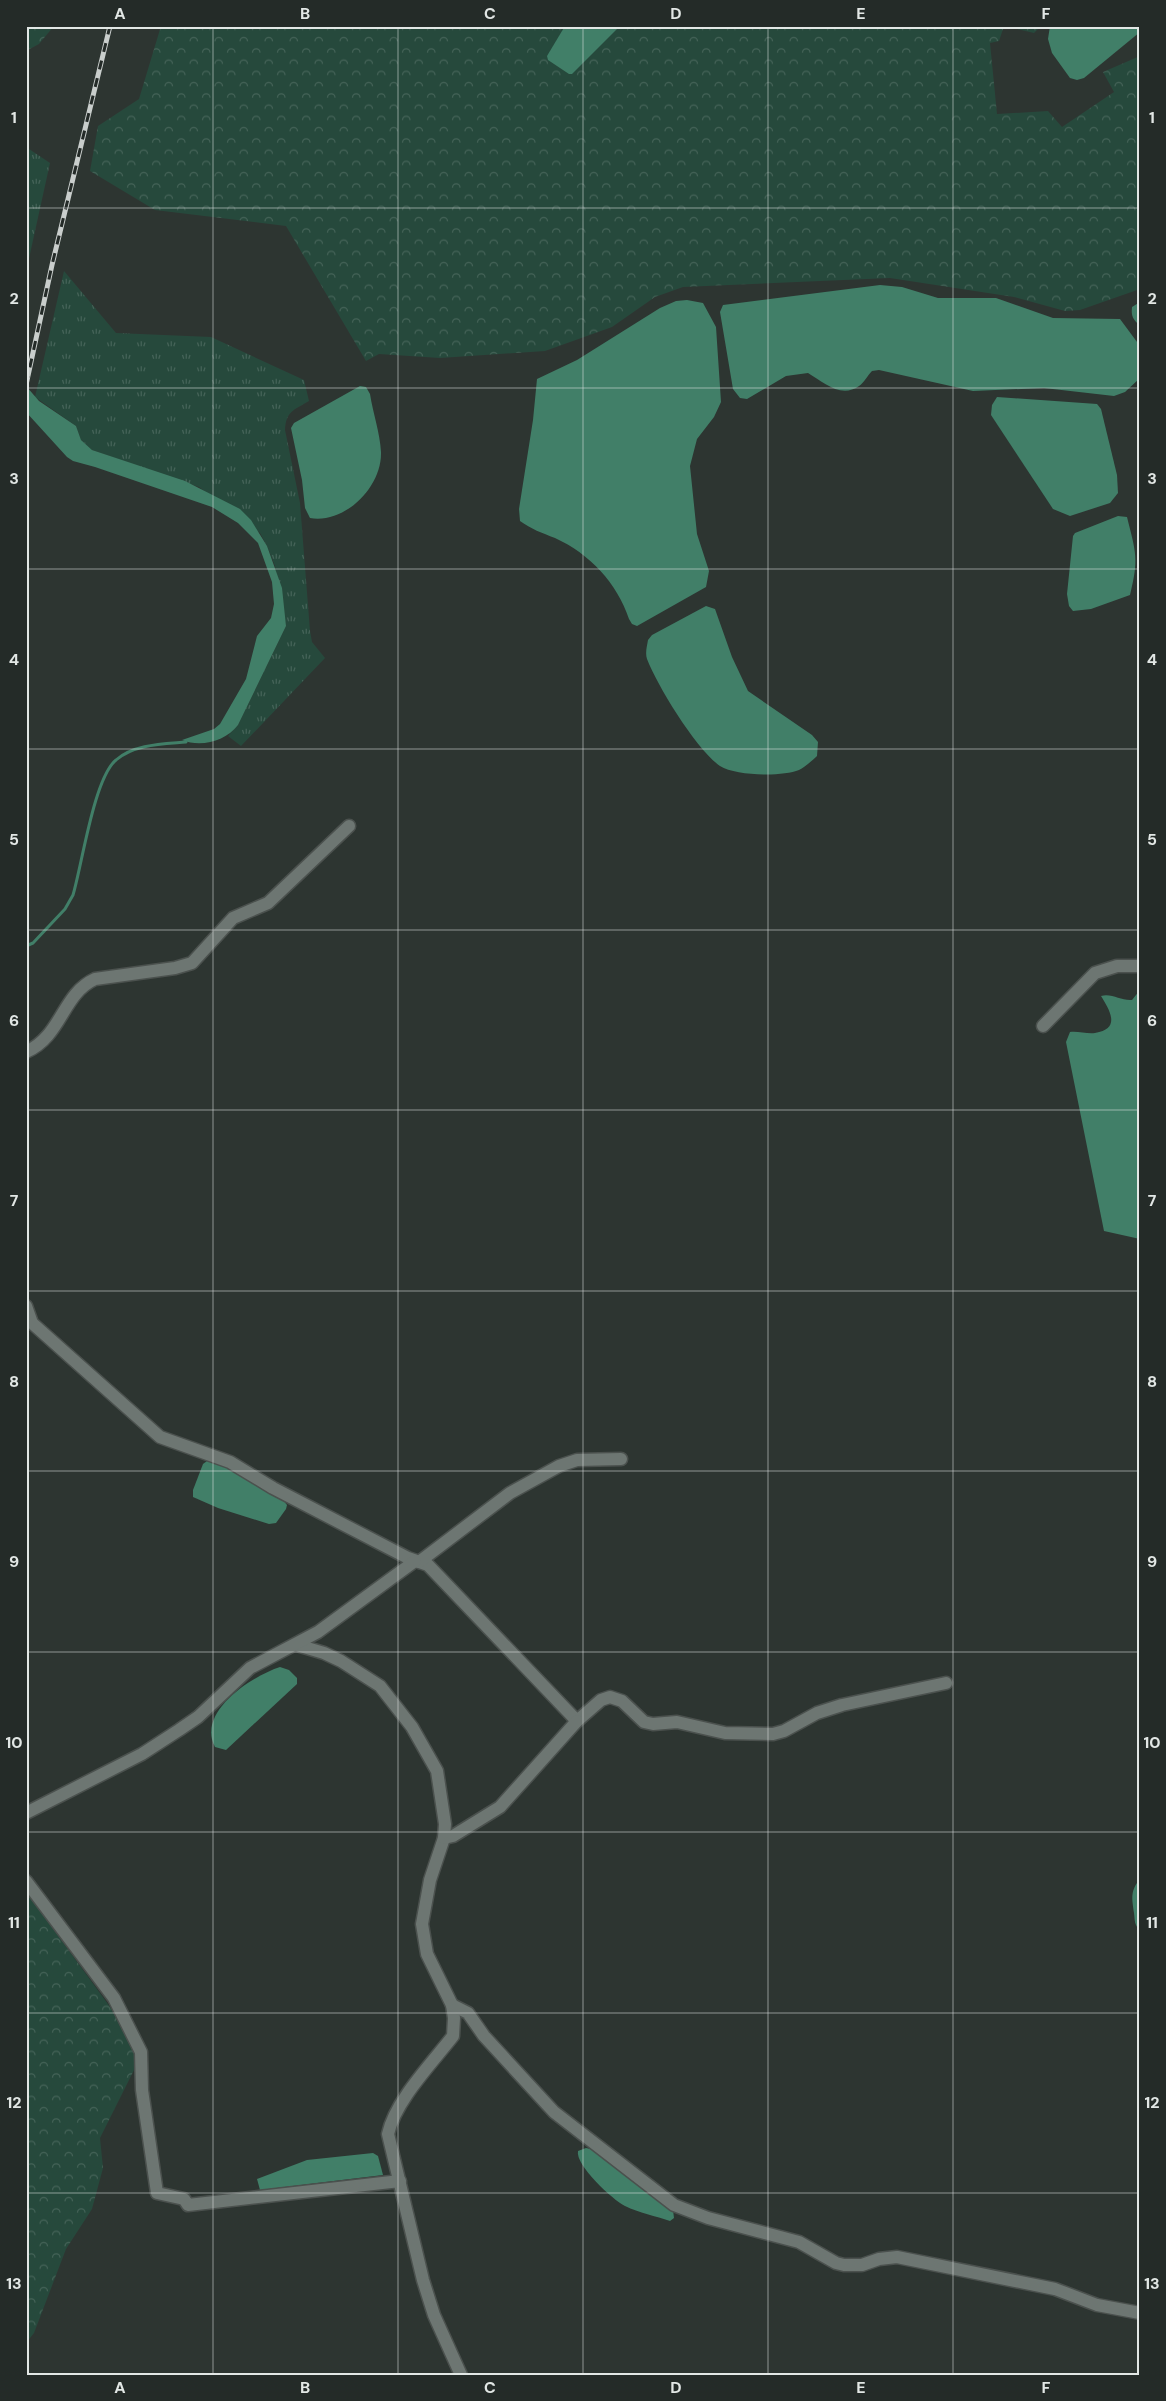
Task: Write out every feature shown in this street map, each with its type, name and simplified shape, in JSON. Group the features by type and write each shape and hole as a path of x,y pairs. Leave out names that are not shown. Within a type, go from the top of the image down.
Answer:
{"street":[{"path":"26,1052 36,1048 51,1034 78,991 85,984 95,979 175,968 192,963 233,918 268,903 349,826"},
{"path":"1043,1026 1095,973 1112,967 1140,966"},
{"path":"26,1306 32,1323 160,1437 230,1462 273,1488 434,1570 577,1721"},
{"path":"26,1813 142,1754 198,1717 257,1663 297,1645 318,1632 510,1493 559,1466 577,1460 621,1459"},
{"path":"297,1645 324,1653 380,1686 412,1727 436,1771 445,1824 444,1838 430,1880 422,1924 427,1954 452,2005 453,2036 403,2101 390,2125 388,2134 423,2280 434,2314 461,2375"},
{"path":"444,1838 453,1836 500,1807 577,1721 601,1700 610,1698 622,1701 644,1722 653,1724 678,1722 725,1733 773,1734 784,1731 817,1713 842,1705 946,1683"},
{"path":"26,1881 114,1998 140,2052 142,2090 157,2193 184,2199 188,2205 400,2181"},
{"path":"452,2005 468,2013 484,2036 554,2112 674,2205 708,2218 799,2242 836,2263 844,2265 862,2265 879,2259 897,2257 1055,2289 1097,2305 1140,2313"}],"green space":[{"path":"26,26 54,26 39,44 26,51"},
{"path":"161,26 1004,26 999,41 990,43 997,114 1048,111 1062,127 1114,92 1103,72 1140,56 1140,289 1080,310 1065,311 1014,297 890,278 683,287 655,297 612,327 545,351 440,358 379,354 366,361 286,226 155,210 90,171 98,126 139,99"},
{"path":"1005,26 1041,26 1034,33"},
{"path":"26,147 50,163 26,272"},
{"path":"64,271 116,333 211,337 304,380 309,401 289,415 285,430 300,503 310,631 312,642 325,658 241,746 228,736 238,725 286,626 275,566 260,533 199,487 92,450 81,440 76,426 35,397"},
{"path":"26,1892 124,2026 136,2056 135,2068 100,2138 103,2168 92,2209 66,2249 34,2333 26,2343"}],"shaded area":[{"path":"565,26 620,26 572,74 569,74 548,60 547,56"},
{"path":"1050,26 1140,26 1140,32 1084,78 1077,80 1070,78 1052,53 1048,39"},
{"path":"880,285 902,287 938,298 996,298 1053,318 1120,319 1140,346 1140,378 1125,392 1114,396 1044,388 973,391 879,370 872,371 859,386 846,391 832,388 808,373 786,376 747,399 740,398 733,389 720,312 723,305"},
{"path":"687,300 703,303 716,327 721,402 714,417 697,439 690,466 697,534 709,571 706,587 637,626 632,624 610,582 591,561 568,545 532,529 520,521 519,509 533,420 537,379 577,360 660,308 676,301"},
{"path":"1140,302 1140,326 1133,318 1132,307"},
{"path":"26,386 39,401 76,426 81,440 92,450 185,481 240,509 251,520 267,546 282,588 286,626 238,725 233,731 220,739 205,743 182,740 214,729 220,724 246,679 257,636 271,618 274,604 272,582 258,543 238,523 212,507 73,461 67,457 26,412"},
{"path":"360,386 366,387 370,394 381,452 380,465 368,490 348,509 336,515 310,518 305,508 302,480 291,428 294,423"},
{"path":"997,397 1097,404 1101,409 1117,475 1118,493 1110,503 1070,516 1053,509 991,415 992,405"},
{"path":"1118,516 1127,517 1134,548 1135,573 1130,595 1091,609 1073,611 1069,606 1067,594 1073,536 1075,533"},
{"path":"706,606 715,609 732,657 748,691 812,735 818,742 817,756 801,769 782,774 748,774 720,766 710,758 689,732 669,701 647,659 648,640 652,635"},
{"path":"1140,990 1140,1239 1104,1231 1066,1042 1070,1032 1095,1033 1103,1031 1108,1027 1111,1023 1110,1012 1101,996 1109,995 1132,1000"},
{"path":"207,1461 220,1462 283,1500 287,1505 286,1509 276,1523 269,1524 218,1508 193,1497 193,1490 203,1464"},
{"path":"280,1667 289,1670 297,1678 297,1684 226,1750 215,1747 211,1734 213,1721 220,1709 242,1687 255,1678"},
{"path":"1140,1879 1140,1931 1135,1922 1132,1899 1133,1891"},
{"path":"586,2148 595,2150 673,2210 674,2218 670,2221 636,2211 612,2197 582,2165 578,2151"},
{"path":"373,2153 378,2156 383,2175 260,2190 257,2179 307,2160"}],"waterway":[{"path":"26,946 33,943 65,909 73,895 95,803 108,770 116,760 131,751 159,744 186,742"}],"railway":[{"path":"26,385 52,265 110,26"}]}
